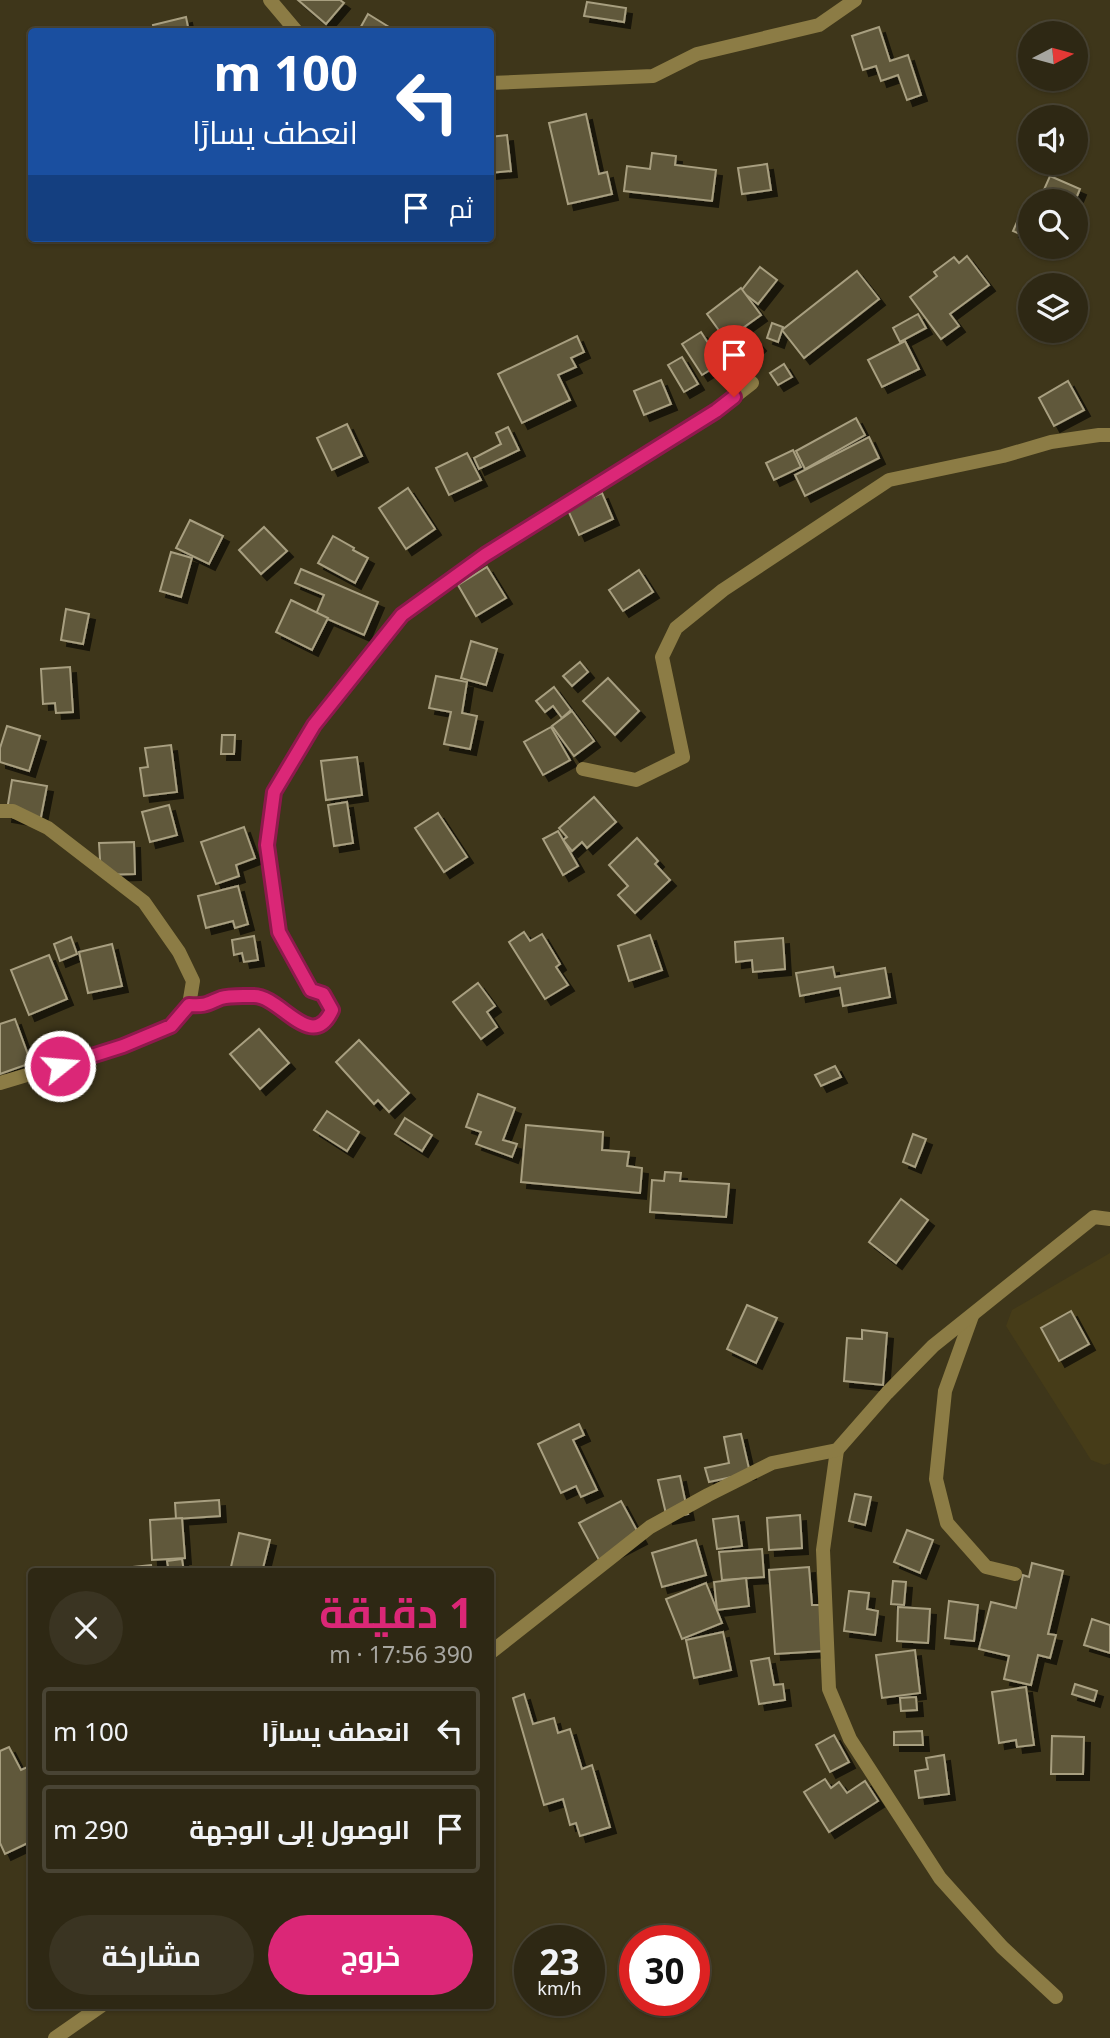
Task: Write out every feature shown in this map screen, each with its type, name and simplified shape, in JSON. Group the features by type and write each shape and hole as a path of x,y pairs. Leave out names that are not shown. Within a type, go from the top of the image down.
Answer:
{"street":[{"path":"270,0 294,28"},
{"path":"494,83 653,76 697,54 819,25 855,0"},
{"path":"189,1005 205,1006 223,997 258,996 307,1026 320,1026 327,1020 332,1010 323,994 311,990 279,932 267,845 274,792 314,725 402,615 485,555 716,411 752,383"},
{"path":"583,769 636,780 683,757 662,657 676,628 723,590 889,480 1003,456 1051,442 1110,435"},
{"path":"0,811 13,811 48,828 144,902 178,952 193,981 189,1005 171,1026 135,1041 0,1083"},
{"path":"1056,1997 1002,1947 940,1878 850,1739 829,1689 823,1550 837,1450 933,1346 1094,1217 1110,1209"},
{"path":"1094,1217 1110,1219"},
{"path":"972,1314 945,1391 936,1479 947,1523 986,1567 1014,1574"},
{"path":"494,1650 650,1527 772,1463 837,1450"},
{"path":"55,2038 97,2009"}],"shaded area":[{"path":"1110,1253 1110,1463 1104,1465 1091,1460 1006,1326 1012,1310"}],"building":[{"path":"298,0 340,0 344,3 326,24"},
{"path":"587,2 626,8 624,22 584,16"},
{"path":"368,14 391,28 360,28"},
{"path":"186,17 188,28 153,28 153,25"},
{"path":"879,27 890,61 908,55 921,95 907,100 898,75 881,81 876,66 863,70 852,36"},
{"path":"586,114 599,174 607,172 612,194 568,204 549,123"},
{"path":"507,135 511,171 494,173 494,137"},
{"path":"652,153 676,156 675,165 716,170 712,201 624,191 627,166 650,169"},
{"path":"767,164 771,190 742,194 738,168"},
{"path":"1050,176 1080,189 1044,189"},
{"path":"1018,220 1018,233 1013,231"},
{"path":"967,256 989,285 950,314 959,326 941,339 910,297 937,276 934,272 954,257 959,263"},
{"path":"760,267 777,280 758,304 741,291"},
{"path":"857,271 879,299 804,358 782,330"},
{"path":"741,288 761,315 726,340 707,314"},
{"path":"918,314 926,328 900,342 893,328"},
{"path":"772,323 783,327 778,342 767,338"},
{"path":"745,328 760,345 747,357 731,340"},
{"path":"701,332 721,363 702,375 682,344"},
{"path":"577,336 584,352 571,358 576,367 558,375 570,400 522,423 498,374"},
{"path":"905,341 919,369 882,387 868,360"},
{"path":"682,357 698,384 684,392 668,365"},
{"path":"784,364 792,377 778,385 770,373"},
{"path":"661,380 671,404 644,415 634,391"},
{"path":"1068,381 1084,410 1054,426 1039,398"},
{"path":"856,418 865,435 805,469 796,451"},
{"path":"347,424 362,456 332,470 317,438"},
{"path":"508,427 519,450 479,469 474,458 501,444 496,433"},
{"path":"869,437 879,458 805,496 795,475"},
{"path":"793,450 801,467 774,480 766,463"},
{"path":"467,453 481,480 449,495 436,468"},
{"path":"408,488 435,529 406,549 379,508"},
{"path":"602,493 613,519 579,535 567,508"},
{"path":"190,520 223,536 209,564 176,548"},
{"path":"264,527 287,551 261,574 239,550"},
{"path":"333,536 368,558 355,583 318,563"},
{"path":"171,552 192,558 181,597 160,591"},
{"path":"487,567 506,598 476,616 458,585"},
{"path":"301,569 378,602 364,635 316,614 324,595 295,583"},
{"path":"639,570 653,592 623,611 609,590"},
{"path":"291,600 328,618 312,650 276,632"},
{"path":"66,609 89,614 83,644 61,640"},
{"path":"471,641 497,649 486,685 461,678"},
{"path":"580,662 588,672 572,686 563,676"},
{"path":"70,667 73,712 56,713 55,703 43,704 41,669"},
{"path":"436,676 467,682 462,713 477,716 470,749 444,744 451,712 429,708"},
{"path":"608,678 639,711 615,735 583,701"},
{"path":"554,687 571,710 562,718 553,706 545,712 536,701"},
{"path":"572,711 594,741 574,756 552,726"},
{"path":"7,726 40,736 29,771 0,762 0,748"},
{"path":"551,727 570,760 543,775 524,742"},
{"path":"222,735 235,735 234,754 221,754"},
{"path":"171,745 177,792 144,796 140,768 148,767 145,748"},
{"path":"357,757 362,795 326,800 321,761"},
{"path":"12,780 47,786 40,822 6,816"},
{"path":"594,797 616,822 587,848 582,842 572,851 563,840 567,837 559,828"},
{"path":"347,802 353,843 334,846 328,805"},
{"path":"169,805 177,835 150,842 142,812"},
{"path":"438,813 467,857 444,872 415,828"},
{"path":"244,827 255,858 236,865 239,876 216,884 201,842"},
{"path":"558,831 578,866 563,875 543,839"},
{"path":"637,838 658,861 655,864 670,880 635,913 618,895 628,886 609,865"},
{"path":"134,842 135,874 101,875 99,843"},
{"path":"238,886 248,924 235,928 233,921 206,928 198,896"},
{"path":"524,932 530,941 542,934 560,964 556,967 568,985 545,999 509,942"},
{"path":"650,935 662,970 629,981 618,946"},
{"path":"254,936 258,960 244,962 242,953 234,955 232,940"},
{"path":"71,937 77,954 60,961 54,944"},
{"path":"783,938 785,969 753,972 752,960 736,962 735,942"},
{"path":"112,944 122,986 88,993 79,952"},
{"path":"49,955 67,999 29,1015 11,970"},
{"path":"833,967 835,977 885,968 890,997 843,1006 840,988 800,996 796,973"},
{"path":"478,983 495,1006 487,1012 497,1027 481,1039 453,1002"},
{"path":"15,1019 31,1063 0,1074 0,1024"},
{"path":"259,1029 289,1063 260,1089 230,1054"},
{"path":"359,1040 409,1093 389,1112 378,1100 374,1104 336,1062"},
{"path":"835,1066 841,1077 821,1086 815,1075"},
{"path":"478,1094 515,1108 503,1140 517,1144 512,1157 476,1144 481,1132 466,1127"},
{"path":"327,1111 359,1132 347,1151 314,1130"},
{"path":"405,1118 432,1135 422,1151 395,1134"},
{"path":"526,1125 603,1132 602,1150 629,1152 627,1166 642,1168 640,1193 521,1182"},
{"path":"913,1134 926,1139 915,1167 903,1162"},
{"path":"665,1172 681,1173 680,1181 729,1184 726,1217 650,1212 652,1180 664,1181"},
{"path":"901,1199 928,1220 896,1263 869,1242"},
{"path":"747,1305 777,1318 756,1363 727,1349"},
{"path":"1071,1311 1089,1344 1059,1361 1041,1328"},
{"path":"862,1330 887,1333 883,1385 844,1381 847,1338 862,1339"},
{"path":"579,1424 584,1435 573,1440 597,1490 581,1497 576,1486 561,1493 538,1444"},
{"path":"741,1434 750,1473 709,1482 705,1468 729,1463 724,1437"},
{"path":"680,1476 688,1514 667,1518 658,1480"},
{"path":"855,1494 871,1497 865,1525 849,1521"},
{"path":"219,1500 220,1516 176,1519 175,1503"},
{"path":"621,1501 641,1538 599,1560 579,1523"},
{"path":"800,1515 802,1548 769,1550 767,1518"},
{"path":"738,1516 742,1546 717,1549 713,1519"},
{"path":"182,1518 185,1558 152,1560 150,1520"},
{"path":"907,1530 933,1540 920,1573 894,1562"},
{"path":"239,1533 270,1540 263,1568 231,1568"},
{"path":"696,1540 706,1575 662,1587 652,1553"},
{"path":"762,1549 764,1577 722,1580 719,1552"},
{"path":"182,1559 183,1568 168,1568 167,1561"},
{"path":"1032,1563 1063,1571 1048,1634 1056,1635 1050,1658 1038,1655 1031,1685 1004,1679 1009,1656 979,1649 991,1602 1016,1608 1023,1575 1029,1577"},
{"path":"151,1565 151,1568 123,1568"},
{"path":"809,1567 812,1605 820,1605 823,1651 775,1654 769,1570"},
{"path":"746,1578 749,1606 717,1610 714,1582"},
{"path":"893,1581 906,1582 904,1605 891,1604"},
{"path":"706,1583 722,1623 682,1639 666,1599"},
{"path":"849,1591 869,1593 867,1609 878,1611 875,1635 844,1631"},
{"path":"949,1601 978,1605 974,1641 945,1638"},
{"path":"898,1607 930,1609 928,1643 897,1641"},
{"path":"1092,1619 1110,1625 1110,1653 1084,1645"},
{"path":"723,1632 731,1670 694,1678 686,1640"},
{"path":"915,1650 920,1693 882,1698 876,1655"},
{"path":"769,1658 774,1685 783,1684 785,1700 759,1704 751,1661"},
{"path":"1075,1684 1097,1691 1094,1701 1072,1694"},
{"path":"1026,1687 1034,1745 1017,1747 1016,1740 999,1743 992,1692"},
{"path":"524,1694 533,1724 554,1718 558,1733 570,1729 582,1769 592,1765 610,1827 580,1836 576,1823 570,1825 563,1799 544,1805 513,1698"},
{"path":"916,1697 917,1710 901,1711 900,1698"},
{"path":"922,1731 923,1745 894,1745 894,1732"},
{"path":"834,1735 849,1762 830,1772 816,1745"},
{"path":"1052,1736 1084,1737 1083,1774 1051,1774"},
{"path":"9,1747 21,1770 28,1767 28,1843 5,1854 0,1843 0,1751"},
{"path":"944,1755 949,1794 919,1798 915,1771 928,1769 926,1758"},
{"path":"825,1779 831,1788 839,1782 847,1793 865,1781 878,1801 829,1832 804,1792"}],"route":[{"path":"60,1066 123,1046 171,1026 189,1005 205,1006 223,997 258,996 307,1026 320,1026 327,1020 332,1010 323,994 311,990 279,932 267,845 274,792 314,725 402,615 485,555 716,411 734,397"}]}
